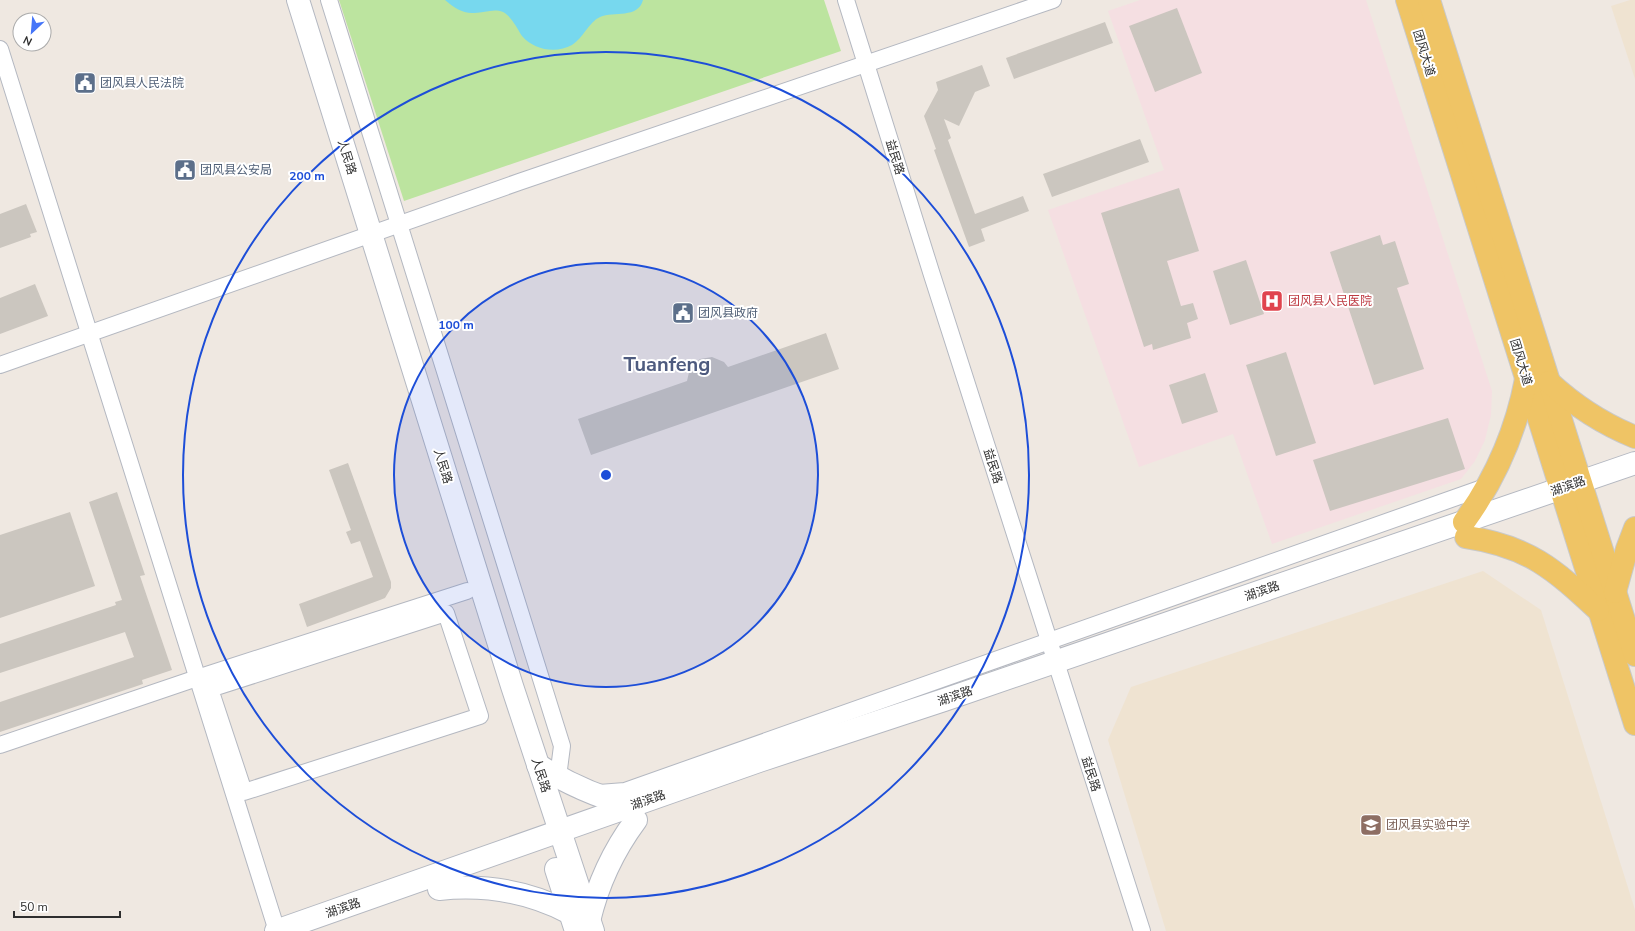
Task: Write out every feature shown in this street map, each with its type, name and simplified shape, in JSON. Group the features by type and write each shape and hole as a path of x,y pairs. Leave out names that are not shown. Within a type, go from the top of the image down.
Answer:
{"main road":[{"name":"团风大道","path":"1407,0 1526,378 1615,592 1635,654"},
{"name":"团风大道","path":"1429,0 1549,382 1600,612 1635,724"},
{"path":"1526,378 1516,424 1505,453 1465,529 1528,554 1562,576 1600,612"},
{"path":"1549,382 1563,395 1592,416 1635,437"},
{"path":"1615,592 1627,549 1635,528"}],"street":[{"name":"人民路","path":"282,0 364,236 538,765 555,841"},
{"name":"人民路","path":"298,0 364,236 467,591 555,841 582,924"},
{"path":"329,0 562,746 558,777"},
{"name":"益民路","path":"846,0 1048,640 1142,931"},
{"path":"0,365 364,236 1053,0"},
{"path":"0,49 276,931"},
{"name":"湖滨路","path":"276,931 555,841 1573,492 1635,463"},
{"name":"湖滨路","path":"1573,492 1635,478"},
{"path":"592,794 624,791 1048,640 1488,486"},
{"path":"0,745 197,678 467,591"},
{"path":"446,612 480,716 244,792 210,689 446,612"},
{"path":"439,889 474,887 509,890 540,899 582,924 605,870 624,836 634,813 558,777 538,765"},
{"name":"湖滨路","path":"320,931 439,889 555,841"}],"shaded area":[{"name":"团风县人民医院","path":"1140,0 1366,0 1492,391 1491,415 1485,440 1475,461 1461,479 1272,544 1233,434 1139,467 1048,210 1164,170 1108,11"},
{"path":"1630,0 1635,0 1635,79 1611,6"},
{"name":"团风县实验中学","path":"1483,571 1541,610 1635,910 1635,931 1166,931 1108,740 1131,687"}],"green space":[{"path":"339,0 824,0 841,51 404,201"}],"water":[{"path":"445,0 643,0 636,10 606,15 596,19 572,45 566,48 552,50 533,45 527,41 511,19 503,12 495,11 468,13 458,9"}],"building":[{"path":"1177,8 1202,73 1155,92 1129,26"},
{"path":"1105,22 1113,43 1014,79 1006,58"},
{"path":"982,65 990,86 975,92 959,126 944,119 951,138 948,140 975,214 1023,196 1029,211 981,229 985,241 969,247 934,150 936,149 924,116 938,90 936,82"},
{"path":"1140,139 1149,162 1052,197 1043,174"},
{"path":"1179,188 1199,251 1167,261 1181,306 1193,303 1198,319 1187,323 1191,338 1153,350 1152,344 1144,347 1101,213"},
{"path":"26,204 37,232 30,234 31,237 0,248 0,214"},
{"path":"1380,235 1383,245 1395,241 1409,284 1397,288 1424,369 1374,385 1330,252"},
{"path":"1246,260 1264,314 1230,325 1213,271"},
{"path":"35,284 48,316 0,334 0,298"},
{"path":"826,333 839,369 591,455 578,419 687,381 690,368 700,359 712,357 724,362 728,367"},
{"path":"1286,352 1316,443 1276,456 1246,365"},
{"path":"1205,373 1218,412 1182,424 1169,385"},
{"path":"1448,418 1465,469 1330,511 1313,460"},
{"path":"348,463 391,582 391,588 385,598 307,627 299,604 373,577 360,541 351,544 346,532 351,530 329,470"},
{"path":"117,492 145,575 140,576 172,670 142,680 143,684 0,732 0,702 134,657 125,632 0,673 0,644 116,605 115,602 122,600 89,502"},
{"path":"70,512 95,586 0,618 0,535"}],"place":[{"name":"团风县人民法院","path":"85,83"},
{"name":"团风县公安局","path":"185,170"},
{"name":"团风县人民医院","path":"1272,301"},
{"name":"团风县政府","path":"683,313"},
{"name":"团风县实验中学","path":"1371,825"}],"district":[{"name":"Tuanfeng","path":"667,364"}]}
